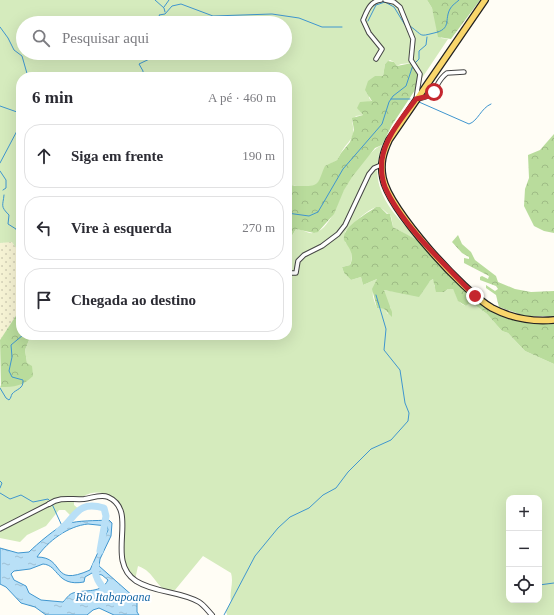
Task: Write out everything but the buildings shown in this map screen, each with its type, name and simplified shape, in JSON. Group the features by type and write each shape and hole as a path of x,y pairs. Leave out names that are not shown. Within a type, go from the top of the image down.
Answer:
{"main road":[{"path":"485,0 389,140 381,165 385,187 396,206 424,242 475,296 493,308 512,317 536,321 554,320"}],"street":[{"path":"376,59 382,49 369,33 363,20 371,4 381,0"},
{"path":"385,0 394,2 400,7 413,39 411,60 418,68 420,74 416,99 429,96 434,92 439,80 447,73 464,72"},
{"path":"292,273 296,273 298,261 304,255 322,246 346,226 350,213 369,174 374,168 381,165"},
{"path":"0,529 51,502 66,498 77,499 97,496 108,497 121,509 123,521 120,552 124,570 136,581 159,590 186,596 201,603 212,615"}],"shaded area":[{"path":"12,241 16,247 16,316 0,340 0,243"}],"green space":[{"path":"0,0 427,0 432,8 441,38 448,39 420,81 412,63 397,66 390,60 385,64 383,76 375,76 369,98 372,101 368,102 359,110 363,115 356,116 352,121 352,138 337,160 328,167 318,183 311,187 292,185 292,72 16,72 16,248 12,242 0,243"},
{"path":"427,0 480,0 451,39 438,37 432,8"},
{"path":"388,61 394,62 397,66 412,63 419,71 417,87 392,125 382,145 375,148 352,177 344,190 334,214 318,232 314,233 296,229 292,236 292,185 308,186 316,184 320,179 325,166 337,160 350,142 354,130 352,118 363,115 357,108 360,102 372,101 365,90 368,81 375,76 383,76 385,64"},
{"path":"554,134 554,233 544,231 534,226 524,206 525,189 529,178 528,155 540,150"},
{"path":"382,145 378,161 377,175 380,188 392,211 422,243 393,227 391,216 383,209 380,207 374,208 360,217 345,232 345,242 350,247 352,259 350,265 342,267 344,273 351,280 361,277 363,285 377,279 373,298 377,308 384,309 388,314 391,308 388,305 383,290 412,294 433,279 435,282 434,286 444,292 448,289 453,289 460,303 466,306 471,302 487,314 502,331 508,333 525,351 554,364 554,615 227,615 226,611 231,602 231,573 203,556 175,590 164,589 149,573 138,566 135,580 123,565 124,511 111,497 100,493 88,494 74,502 74,505 81,511 71,516 65,510 59,510 46,526 27,535 20,542 0,538 0,386 27,363 25,350 29,340 292,340 292,236 296,229 313,233 324,227 333,215 351,177 366,158"},
{"path":"376,207 380,207 387,214 390,214 393,227 422,243 439,258 479,299 493,310 509,318 529,323 554,323 554,364 525,351 508,333 502,331 487,314 471,302 466,306 458,301 453,289 448,289 444,292 436,292 433,279 419,297 384,290 392,312 392,317 384,309 377,308 372,289 377,279 363,285 361,277 351,280 344,273 342,267 350,265 352,258 351,251 344,240 344,235 351,225"},
{"path":"458,235 462,244 471,252 475,260 496,276 498,282 515,289 531,292 554,291 554,316 525,316 499,307 496,295 486,288 486,285 495,291 498,289 496,286 480,280 480,277 482,276 488,279 489,276 464,263 464,258 469,259 469,257 462,253 452,242"},
{"path":"16,316 16,340 29,340 25,350 27,363 32,366 33,376 26,382 10,387 1,387 0,340"}],"water":[{"name":"Rio Itabapoana","path":"109,520 112,523 111,536 100,559 99,566 134,597 137,603 137,612 139,615 114,615 99,608 93,610 87,615 46,615 35,607 21,603 6,587 0,584 0,548 18,553 29,552 62,525 76,522","holes":["88,524 107,526 108,530 90,570 77,575 69,576 63,574 46,558 37,557 47,545 59,535 73,528","43,564 48,565 63,579 75,583 84,582 85,577 92,573 102,575 108,580 97,589 69,595 63,602 41,600 29,593 26,586 14,580 11,574 14,571 30,569"]}],"waterway":[{"path":"155,0 164,8 165,12"},
{"path":"164,7 169,0"},
{"path":"410,26 421,35 440,31 445,27 448,13 451,8 459,0"},
{"path":"368,21 376,5 385,2 394,7 405,25"},
{"path":"160,16 165,14 172,6 181,4 213,16"},
{"path":"213,16 272,14 286,16"},
{"path":"292,17 299,18 322,27 342,27"},
{"path":"0,27 16,52"},
{"path":"415,63 419,59 419,51 426,45 427,37"},
{"path":"23,60 27,72"},
{"path":"143,72 139,64 147,60"},
{"path":"292,214 309,216 318,212 343,169 382,124 389,102 393,96 406,86 413,65"},
{"path":"391,99 410,99"},
{"path":"419,102 469,124 491,104"},
{"path":"0,106 16,112"},
{"path":"0,163 16,133"},
{"path":"0,171 6,180 6,188 3,190"},
{"path":"4,195 3,206 4,210 9,215 8,224 16,229"},
{"path":"224,615 255,556 278,528 290,517 309,508 323,495 336,488 348,472 371,449 391,440 408,421 409,413 405,403 400,370 384,350 386,329 376,295"},
{"path":"0,388 9,400 12,394 23,383 23,380 12,377 9,371 12,357 11,345 17,340"},
{"path":"0,481 2,483 0,488"},
{"path":"0,493 10,499 21,495 33,502 48,499 50,501"},
{"path":"52,504 62,526"},
{"name":"Rio Itabapoana","path":"59,531 82,508 88,506 104,508 106,516 100,551"},
{"name":"Rio Itabapoana","path":"96,565 96,576 102,587 108,592"},
{"path":"542,585 554,583"}],"route":[{"path":"434,92 429,96 416,99 398,125 389,140 382,158 382,177 385,187 396,206 415,231 475,296"}]}
